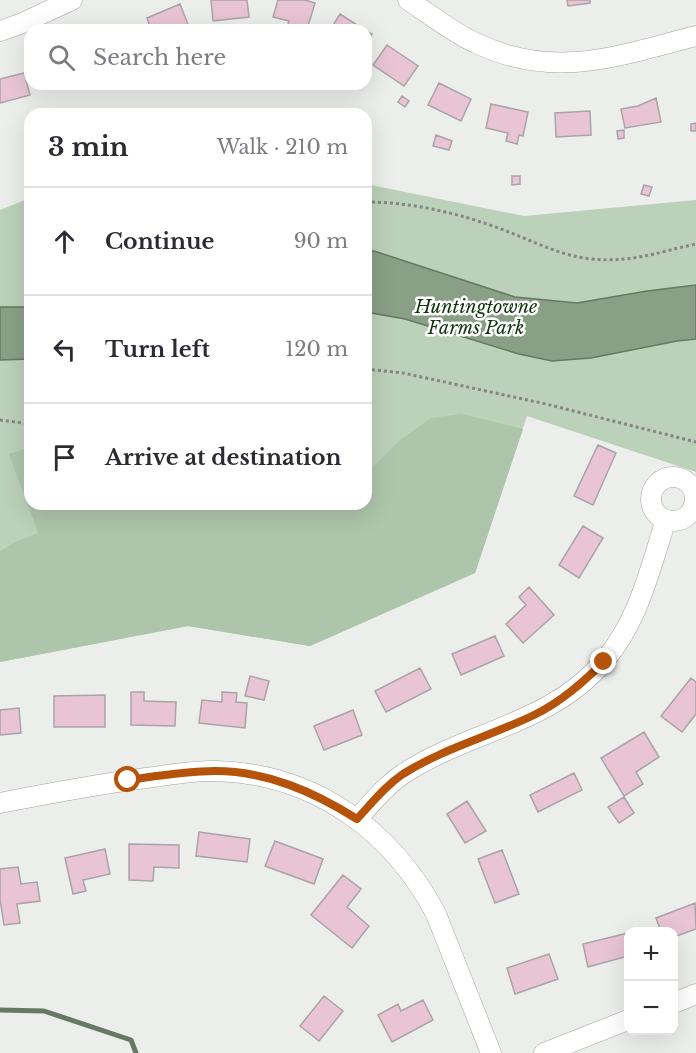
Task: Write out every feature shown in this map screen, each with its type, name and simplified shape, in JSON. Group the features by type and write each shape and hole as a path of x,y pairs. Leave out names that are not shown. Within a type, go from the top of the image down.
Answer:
{"street":[{"path":"0,31 72,0"},
{"path":"408,0 476,44 526,61 586,62 696,36"},
{"path":"357,819 386,788 402,775 428,760 535,714 558,701 592,674 611,652 638,606 666,520"},
{"path":"0,803 128,780 194,771 252,774 294,786 326,800 357,819 393,850 425,893 436,914 491,1053"},
{"path":"678,1001 696,994"},
{"path":"544,1053 624,1022"}],"path":[{"path":"372,202 392,203 465,217 555,250 590,259 640,258 696,244"},
{"path":"372,370 403,373 546,404 696,442"},
{"path":"0,420 24,423"}],"green space":[{"name":"Huntingtowne Farms Park","path":"372,185 524,216 696,200 696,472 527,416 475,573 310,646 188,626 0,662 0,210 24,200 24,510 372,510"}],"shaded area":[{"path":"372,251 515,297 577,303 696,285 696,339 591,358 552,361 519,354 405,319 372,313"},
{"path":"0,307 24,307 24,359 0,360"},
{"path":"461,414 523,429 475,573 310,646 188,626 0,662 0,551 38,533 30,510 372,510 372,468 400,440 431,418"},
{"path":"24,449 24,495 9,454"}],"building":[{"path":"211,0 247,0 249,17 213,21"},
{"path":"278,0 305,0 315,3 309,24 288,24 289,21 273,17"},
{"path":"567,0 590,0 590,3 568,6"},
{"path":"180,4 188,24 149,24 147,18"},
{"path":"340,14 356,24 334,24"},
{"path":"387,45 418,66 404,86 373,65"},
{"path":"24,73 24,90 29,90 30,95 0,103 0,79"},
{"path":"439,83 471,99 461,121 428,105"},
{"path":"402,96 409,101 405,107 398,102"},
{"path":"656,98 661,122 625,128 621,109 638,106"},
{"path":"491,104 528,112 523,136 519,135 517,144 506,141 508,133 486,128"},
{"path":"590,111 591,135 556,137 555,113"},
{"path":"696,123 696,131 691,131 691,124"},
{"path":"624,130 624,138 618,139 617,131"},
{"path":"436,135 452,141 449,150 433,146"},
{"path":"512,176 520,176 520,184 512,185"},
{"path":"644,185 652,187 649,196 641,194"},
{"path":"598,445 616,453 593,505 574,496"},
{"path":"583,526 603,538 579,578 559,565"},
{"path":"529,587 554,615 523,643 506,624 526,605 519,597"},
{"path":"495,636 504,656 461,675 452,654"},
{"path":"420,668 431,689 386,712 375,691"},
{"path":"250,676 269,681 264,700 245,696"},
{"path":"691,678 696,682 696,714 682,732 661,716"},
{"path":"131,692 144,692 144,701 176,702 175,726 131,725"},
{"path":"222,692 237,693 236,702 247,703 245,728 199,723 202,700 222,702"},
{"path":"105,695 105,727 54,727 54,696"},
{"path":"19,708 21,733 0,735 0,710"},
{"path":"353,710 362,735 324,750 314,726"},
{"path":"644,732 659,757 636,772 643,784 624,796 601,758"},
{"path":"574,773 582,790 538,812 530,795"},
{"path":"624,797 634,813 619,823 608,807"},
{"path":"467,801 486,831 465,843 447,814"},
{"path":"199,832 250,839 247,862 196,856"},
{"path":"275,841 323,859 314,884 265,866"},
{"path":"129,844 179,845 179,868 154,867 153,881 129,880"},
{"path":"105,849 110,874 83,880 86,891 73,894 65,858"},
{"path":"502,850 519,894 495,903 478,859"},
{"path":"18,867 21,884 37,882 40,901 17,904 20,923 4,925 0,899 0,869"},
{"path":"343,875 361,889 347,907 369,926 352,948 311,915"},
{"path":"695,903 696,929 678,936 678,927 659,927 656,918"},
{"path":"624,934 624,957 588,967 583,944"},
{"path":"549,954 558,979 515,994 507,968"},
{"path":"324,996 343,1011 319,1041 300,1026"},
{"path":"423,1000 433,1020 392,1042 378,1015 398,1004 401,1011"}],"waterway":[{"path":"0,1010 44,1011 131,1040 136,1053"}],"route":[{"path":"128,780 194,771 252,774 294,786 326,800 357,819 386,788 402,775 428,760 535,714 558,701 604,662"}]}
